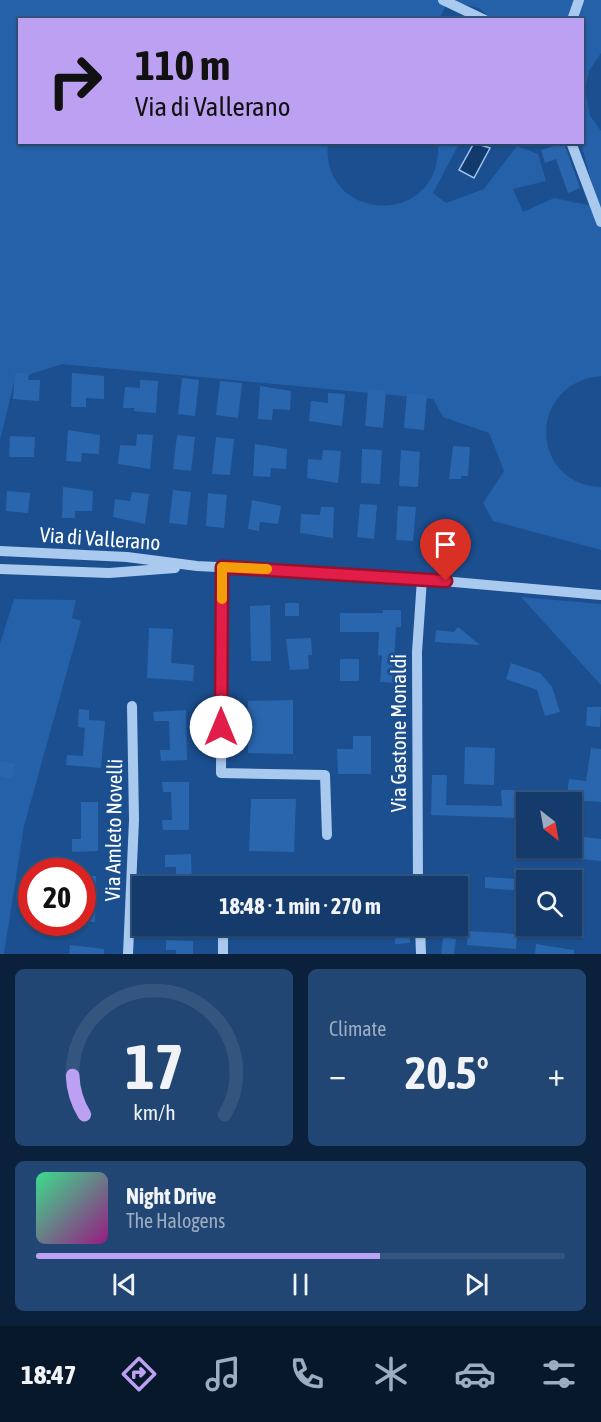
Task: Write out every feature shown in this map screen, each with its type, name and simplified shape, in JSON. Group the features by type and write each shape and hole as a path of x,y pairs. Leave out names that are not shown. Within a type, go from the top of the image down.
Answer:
{"street":[{"path":"443,0 481,18"},
{"path":"573,18 579,0"},
{"path":"573,144 601,222"},
{"name":"Via di Vallerano","path":"0,551 127,557 197,566 422,579 601,595"},
{"name":"Via di Vallerano","path":"0,569 109,573 197,566"},
{"path":"222,567 221,773 325,775 327,835"},
{"name":"Via Gastone Monaldi","path":"418,876 417,652 422,579"},
{"name":"Via Amleto Novelli","path":"128,954 134,820 132,706"},
{"path":"223,936 223,954"},
{"path":"420,936 421,954"}],"shaded area":[{"path":"0,0 601,0 601,53 589,71 585,89 590,116 601,131 601,376 577,383 560,396 549,413 546,433 550,452 560,469 577,482 601,487 601,550 493,521 483,503 504,471 489,433 443,417 433,399 62,364 15,379 0,440"},
{"path":"473,144 490,148 474,178 459,170"},
{"path":"521,597 601,604 601,685"},
{"path":"14,599 76,600 72,618 81,621 24,826 4,954 0,954 0,644"}],"building":[{"path":"564,144 580,188 568,193 556,159 545,163 541,150"},
{"path":"15,373 29,373 28,380 40,380 39,401 13,399"},
{"path":"72,373 104,376 104,399 86,398 86,407 71,407"},
{"path":"182,378 199,380 195,416 178,414"},
{"path":"140,380 158,381 156,413 123,408 125,387 140,388"},
{"path":"220,381 242,383 238,418 216,415"},
{"path":"260,386 291,391 290,410 273,409 272,420 258,419"},
{"path":"368,389 386,391 383,428 365,426"},
{"path":"328,393 345,394 342,426 309,421 311,401 328,403"},
{"path":"407,393 427,395 424,430 404,428"},
{"path":"68,430 100,435 99,454 82,453 81,462 66,461"},
{"path":"137,434 153,435 150,469 118,464 120,445 136,446"},
{"path":"177,435 195,437 191,471 173,469"},
{"path":"10,436 35,437 34,457 9,457"},
{"path":"216,437 234,439 230,475 212,474"},
{"path":"255,444 287,449 286,469 271,468 270,477 253,476"},
{"path":"453,446 470,447 468,476 461,476 461,479 449,479"},
{"path":"362,449 382,450 380,484 361,483"},
{"path":"323,450 341,451 338,483 307,478 308,459 322,460"},
{"path":"401,450 420,452 418,487 399,486"},
{"path":"63,487 93,491 92,511 75,511 75,518 62,518"},
{"path":"173,490 191,492 187,525 169,523"},
{"path":"7,491 30,493 28,513 6,511"},
{"path":"132,492 149,494 145,524 113,517 115,499 130,501"},
{"path":"208,493 227,495 224,528 206,526"},
{"path":"252,500 281,506 278,524 260,522 259,531 248,529"},
{"path":"360,504 377,505 374,539 357,537"},
{"path":"398,506 416,507 413,541 396,540"},
{"path":"321,507 334,507 333,538 300,533 301,514 320,515"},
{"path":"285,603 299,603 299,616 285,616"},
{"path":"270,605 271,661 251,661 250,606"},
{"path":"383,610 401,610 401,627 396,627 394,663 398,663 397,683 380,682 382,656 378,655 379,632 340,632 340,613 383,613"},
{"path":"458,627 480,645 435,642 436,630 454,632"},
{"path":"149,628 173,629 171,663 194,665 193,681 147,678"},
{"path":"311,638 312,655 308,655 309,669 290,670 286,639"},
{"path":"340,659 359,659 359,681 340,681"},
{"path":"511,663 540,673 552,687 560,712 545,716 537,690 506,679"},
{"path":"293,700 293,754 248,753 248,701"},
{"path":"587,707 601,707 600,727 586,726"},
{"path":"79,709 89,710 89,720 105,721 101,768 66,765 67,755 83,756 85,728 78,727"},
{"path":"186,710 187,760 161,761 160,750 170,750 169,721 154,721 153,712"},
{"path":"353,736 371,736 371,774 338,774 337,749 353,749"},
{"path":"465,747 495,748 494,785 464,784"},
{"path":"591,748 601,749 601,802 582,802 582,792 567,792 569,779 586,781"},
{"path":"0,761 15,764 12,779 0,776"},
{"path":"432,775 447,775 446,805 502,806 501,790 515,790 515,818 431,815"},
{"path":"162,782 189,782 189,830 163,830 162,820 172,820 171,792 163,792"},
{"path":"251,799 296,799 294,852 249,851"},
{"path":"81,802 98,802 98,851 72,852 72,839 81,839"},
{"path":"582,837 601,839 601,861 573,858 582,858"},
{"path":"191,854 192,876 176,876 176,867 165,867 165,855"},
{"path":"289,875 321,875 321,876"},
{"path":"485,877 516,879 516,890 485,888"},
{"path":"468,882 470,882 468,898"},
{"path":"468,931 516,934 517,936 516,949 467,945"},
{"path":"395,936 410,936 410,943 395,944"},
{"path":"443,937 456,939 454,954 441,954"},
{"path":"166,940 193,941 193,954 176,954 176,950 166,950"},
{"path":"536,944 574,950 574,954 535,954"},
{"path":"70,945 104,949 104,954 69,954"}],"slow traffic":[{"path":"222,599 222,567 267,569"}],"route":[{"path":"221,727 222,567 446,581"}]}
